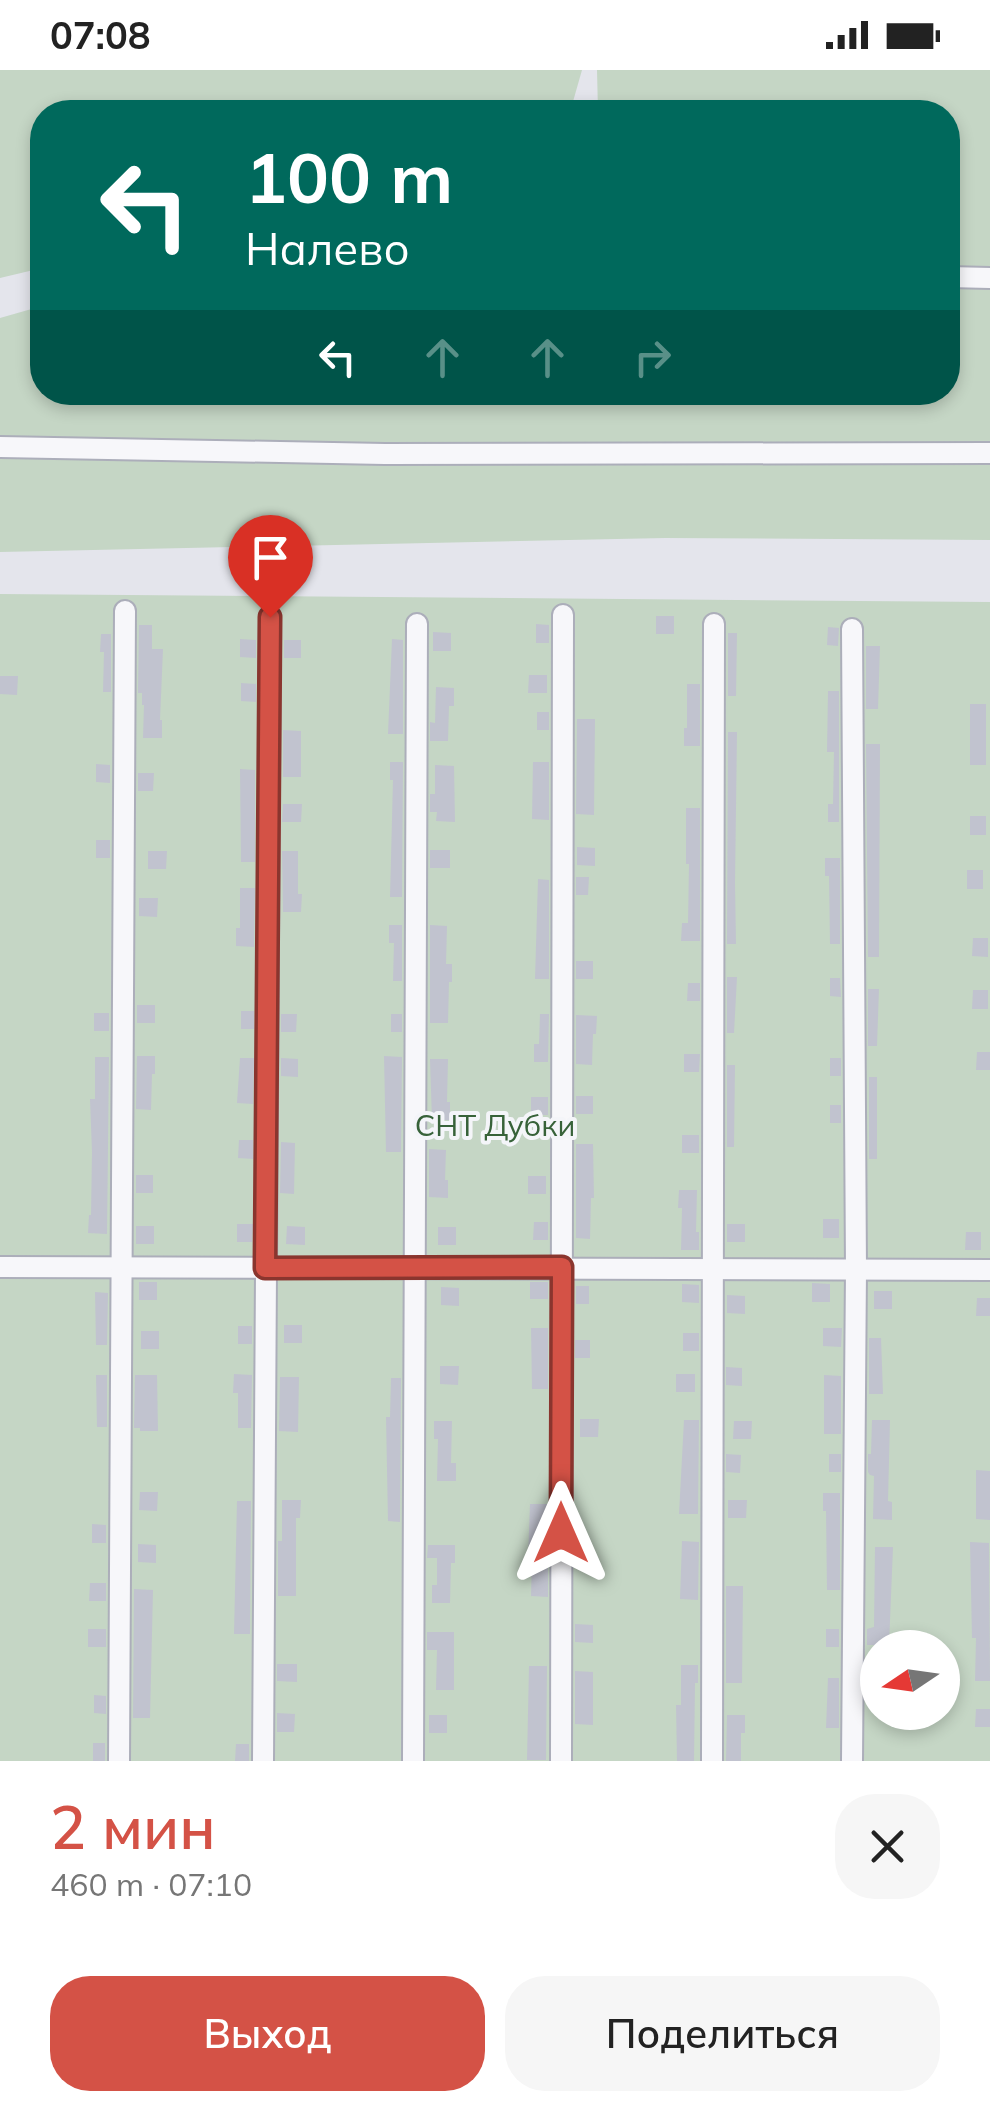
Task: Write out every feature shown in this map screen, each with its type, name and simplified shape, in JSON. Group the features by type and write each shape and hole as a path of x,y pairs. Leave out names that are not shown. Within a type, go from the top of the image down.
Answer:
{"street":[{"path":"960,278 990,278"},
{"path":"0,448 385,454 990,453"},
{"path":"119,1761 125,611"},
{"path":"561,1761 563,614"},
{"path":"263,1761 270,617"},
{"path":"413,1761 416,624"},
{"path":"712,1761 714,624"},
{"path":"852,628 856,1270 852,1761"},
{"path":"0,1267 990,1270"}],"green space":[{"path":"0,70 582,70 573,100 30,100 30,271 0,278"},
{"path":"597,70 990,70 990,540 665,538 0,552 0,318 30,309 30,405 960,405 960,100 598,100"},
{"name":"СНТ Дубки","path":"0,594 990,602 990,1761 0,1761"}],"building":[{"path":"656,616 674,616 674,634 656,634"},
{"path":"536,624 549,625 549,643 536,643"},
{"path":"139,625 152,625 152,649 163,649 162,738 143,738 144,705 142,693 138,693"},
{"path":"828,627 839,628 838,646 827,645"},
{"path":"433,632 451,633 451,651 433,651"},
{"path":"728,633 737,633 736,696 728,696"},
{"path":"101,634 111,634 111,692 103,692"},
{"path":"240,639 256,640 256,658 240,657"},
{"path":"392,639 403,640 403,734 388,734"},
{"path":"284,640 301,640 301,658 284,658"},
{"path":"866,646 880,646 878,709 866,709"},
{"path":"529,675 547,675 547,693 528,693"},
{"path":"0,676 18,676 17,695 0,694"},
{"path":"241,683 256,684 256,702 241,701"},
{"path":"687,684 700,684 700,746 684,746"},
{"path":"436,687 454,688 448,741 430,741"},
{"path":"828,691 839,691 839,822 828,822 828,804 833,804 834,752 827,752"},
{"path":"970,704 986,704 986,765 970,765"},
{"path":"537,712 549,712 549,730 537,730"},
{"path":"577,719 595,719 594,815 576,814"},
{"path":"283,730 301,731 301,777 283,777"},
{"path":"728,732 737,732 736,944 727,944"},
{"path":"866,744 880,744 879,957 868,957"},
{"path":"390,762 403,762 402,897 390,897"},
{"path":"533,762 549,762 549,820 532,819"},
{"path":"96,764 110,765 110,783 96,782"},
{"path":"435,765 454,766 455,822 436,821 437,812 430,812 430,794 435,794"},
{"path":"240,769 255,770 255,862 241,862"},
{"path":"138,773 154,773 153,791 138,791"},
{"path":"283,804 302,804 301,822 282,822"},
{"path":"686,808 700,808 700,941 681,941 682,923 688,923"},
{"path":"970,816 986,816 986,835 970,835"},
{"path":"96,840 110,840 110,858 96,858"},
{"path":"577,847 595,848 595,866 577,865"},
{"path":"430,850 450,850 450,868 430,868"},
{"path":"148,851 167,851 166,869 148,869"},
{"path":"282,851 298,851 301,912 283,912"},
{"path":"825,858 840,858 840,944 830,944"},
{"path":"967,870 983,870 983,889 967,889"},
{"path":"576,877 589,877 588,895 576,895"},
{"path":"538,879 549,880 549,979 535,979"},
{"path":"240,888 255,888 254,947 236,946"},
{"path":"139,898 158,898 157,917 139,916"},
{"path":"389,925 402,925 402,981 393,981 394,943 389,943"},
{"path":"430,925 447,926 446,964 452,964 448,1023 430,1023"},
{"path":"973,938 988,938 988,957 972,956"},
{"path":"576,961 593,961 593,979 576,979"},
{"path":"727,977 737,977 734,1033 727,1033"},
{"path":"830,978 840,978 841,997 830,996"},
{"path":"688,983 700,983 700,1001 687,1001"},
{"path":"868,989 879,989 877,1046 868,1046"},
{"path":"973,990 988,990 988,1009 972,1009"},
{"path":"137,1005 155,1005 155,1023 137,1023"},
{"path":"241,1011 254,1011 254,1029 241,1029"},
{"path":"94,1013 109,1013 109,1031 94,1031"},
{"path":"281,1014 297,1014 296,1032 281,1032"},
{"path":"391,1014 402,1014 402,1032 391,1032"},
{"path":"540,1014 549,1014 548,1062 534,1062"},
{"path":"576,1015 597,1016 592,1065 576,1064"},
{"path":"977,1052 990,1052 990,1070 976,1070"},
{"path":"684,1054 700,1054 699,1072 684,1072"},
{"path":"137,1056 155,1056 151,1110 136,1109"},
{"path":"384,1056 402,1057 401,1152 386,1152"},
{"path":"95,1057 109,1057 107,1234 88,1233 90,1099 95,1099"},
{"path":"240,1058 254,1058 253,1104 237,1103"},
{"path":"281,1058 298,1059 298,1077 281,1076"},
{"path":"830,1058 841,1058 841,1076 830,1076"},
{"path":"430,1059 448,1059 450,1120 432,1120"},
{"path":"727,1065 735,1065 734,1147 727,1147"},
{"path":"869,1077 877,1077 877,1159 869,1159"},
{"path":"576,1096 593,1096 593,1114 576,1114"},
{"path":"531,1097 548,1097 548,1115 531,1115"},
{"path":"830,1105 841,1105 841,1123 830,1123"},
{"path":"682,1135 699,1135 699,1153 682,1153"},
{"path":"239,1140 253,1140 253,1159 238,1158"},
{"path":"281,1142 295,1143 294,1194 280,1193"},
{"path":"576,1144 593,1144 590,1239 576,1238"},
{"path":"429,1149 446,1150 448,1198 429,1197"},
{"path":"136,1175 153,1175 153,1193 136,1193"},
{"path":"528,1176 546,1176 546,1194 528,1194"},
{"path":"679,1190 697,1190 699,1250 681,1250"},
{"path":"823,1219 839,1219 839,1238 823,1238"},
{"path":"534,1222 548,1222 548,1240 533,1240"},
{"path":"237,1224 253,1224 252,1242 237,1242"},
{"path":"727,1224 745,1224 745,1242 727,1242"},
{"path":"136,1226 154,1226 154,1244 136,1244"},
{"path":"287,1226 305,1227 305,1245 286,1244"},
{"path":"438,1227 456,1227 456,1245 438,1245"},
{"path":"966,1232 981,1232 981,1250 965,1250"},
{"path":"139,1282 157,1282 157,1300 139,1300"},
{"path":"530,1282 548,1282 548,1299 530,1299"},
{"path":"812,1283 830,1284 830,1302 812,1302"},
{"path":"682,1284 699,1285 699,1303 682,1302"},
{"path":"576,1286 589,1286 589,1304 576,1304"},
{"path":"441,1287 459,1288 459,1306 441,1305"},
{"path":"874,1291 892,1291 892,1309 874,1309"},
{"path":"95,1292 108,1293 107,1345 96,1345"},
{"path":"727,1295 745,1296 745,1314 727,1313"},
{"path":"977,1298 990,1298 990,1316 976,1316"},
{"path":"284,1325 302,1325 302,1343 284,1343"},
{"path":"238,1326 252,1326 252,1344 238,1344"},
{"path":"531,1328 548,1328 548,1389 532,1389"},
{"path":"823,1328 842,1328 841,1347 823,1346"},
{"path":"141,1331 159,1331 159,1349 141,1349"},
{"path":"683,1333 699,1333 699,1351 683,1351"},
{"path":"869,1338 881,1338 883,1394 869,1394"},
{"path":"575,1340 590,1340 590,1358 575,1358"},
{"path":"440,1366 459,1366 458,1385 440,1384"},
{"path":"726,1367 742,1368 742,1386 726,1385"},
{"path":"234,1374 252,1375 251,1428 238,1428"},
{"path":"676,1374 695,1374 695,1392 676,1392"},
{"path":"96,1375 107,1375 107,1427 97,1427"},
{"path":"135,1375 157,1375 158,1431 134,1428"},
{"path":"824,1375 841,1376 841,1434 824,1434"},
{"path":"280,1377 299,1377 298,1432 279,1431"},
{"path":"391,1378 401,1378 400,1522 388,1521 386,1417 390,1417"},
{"path":"580,1419 599,1419 598,1437 580,1437"},
{"path":"684,1420 699,1420 698,1514 679,1514"},
{"path":"872,1420 890,1420 888,1501 892,1502 892,1520 873,1519 874,1476 868,1472"},
{"path":"434,1421 452,1421 451,1463 456,1463 456,1481 437,1481 438,1439 434,1439"},
{"path":"734,1421 752,1421 751,1439 733,1439"},
{"path":"726,1454 741,1455 740,1473 726,1472"},
{"path":"829,1454 841,1454 841,1472 829,1472"},
{"path":"976,1470 990,1471 990,1520 976,1519"},
{"path":"140,1492 158,1492 157,1511 139,1510"},
{"path":"823,1493 840,1493 840,1590 827,1590"},
{"path":"282,1500 301,1500 300,1518 296,1518 296,1596 278,1596"},
{"path":"728,1500 747,1500 746,1518 728,1518"},
{"path":"237,1501 251,1501 250,1634 234,1634"},
{"path":"530,1504 548,1504 548,1597 531,1596"},
{"path":"92,1524 106,1525 106,1543 92,1543"},
{"path":"682,1541 699,1542 698,1600 680,1599"},
{"path":"575,1542 590,1542 590,1561 575,1560"},
{"path":"970,1542 989,1543 990,1681 975,1681"},
{"path":"138,1544 156,1545 156,1563 138,1562"},
{"path":"428,1545 455,1545 450,1603 432,1603 437,1558 427,1558"},
{"path":"875,1547 893,1547 890,1630 867,1630 874,1627"},
{"path":"90,1583 106,1583 106,1601 89,1601"},
{"path":"726,1586 743,1586 742,1683 726,1683"},
{"path":"134,1589 153,1590 150,1718 133,1718"},
{"path":"575,1624 593,1625 593,1643 575,1642"},
{"path":"88,1629 106,1629 106,1647 88,1647"},
{"path":"826,1629 839,1629 839,1647 826,1647"},
{"path":"427,1632 454,1632 454,1690 436,1690 437,1650 427,1650"},
{"path":"277,1664 297,1664 297,1682 277,1681"},
{"path":"681,1665 698,1665 694,1761 677,1761 676,1705 681,1705"},
{"path":"529,1666 547,1666 546,1760 527,1760"},
{"path":"575,1671 593,1672 593,1725 575,1724"},
{"path":"828,1678 839,1678 839,1728 826,1728"},
{"path":"94,1695 106,1696 106,1714 94,1713"},
{"path":"976,1709 990,1709 990,1727 975,1727"},
{"path":"277,1713 295,1714 294,1732 277,1732"},
{"path":"429,1715 447,1715 447,1733 429,1733"},
{"path":"727,1715 745,1715 741,1761 726,1761"},
{"path":"93,1743 105,1743 105,1761 93,1761"},
{"path":"236,1744 249,1744 249,1761 235,1761"}],"route":[{"path":"270,617 265,1268 562,1267 561,1533"}]}
